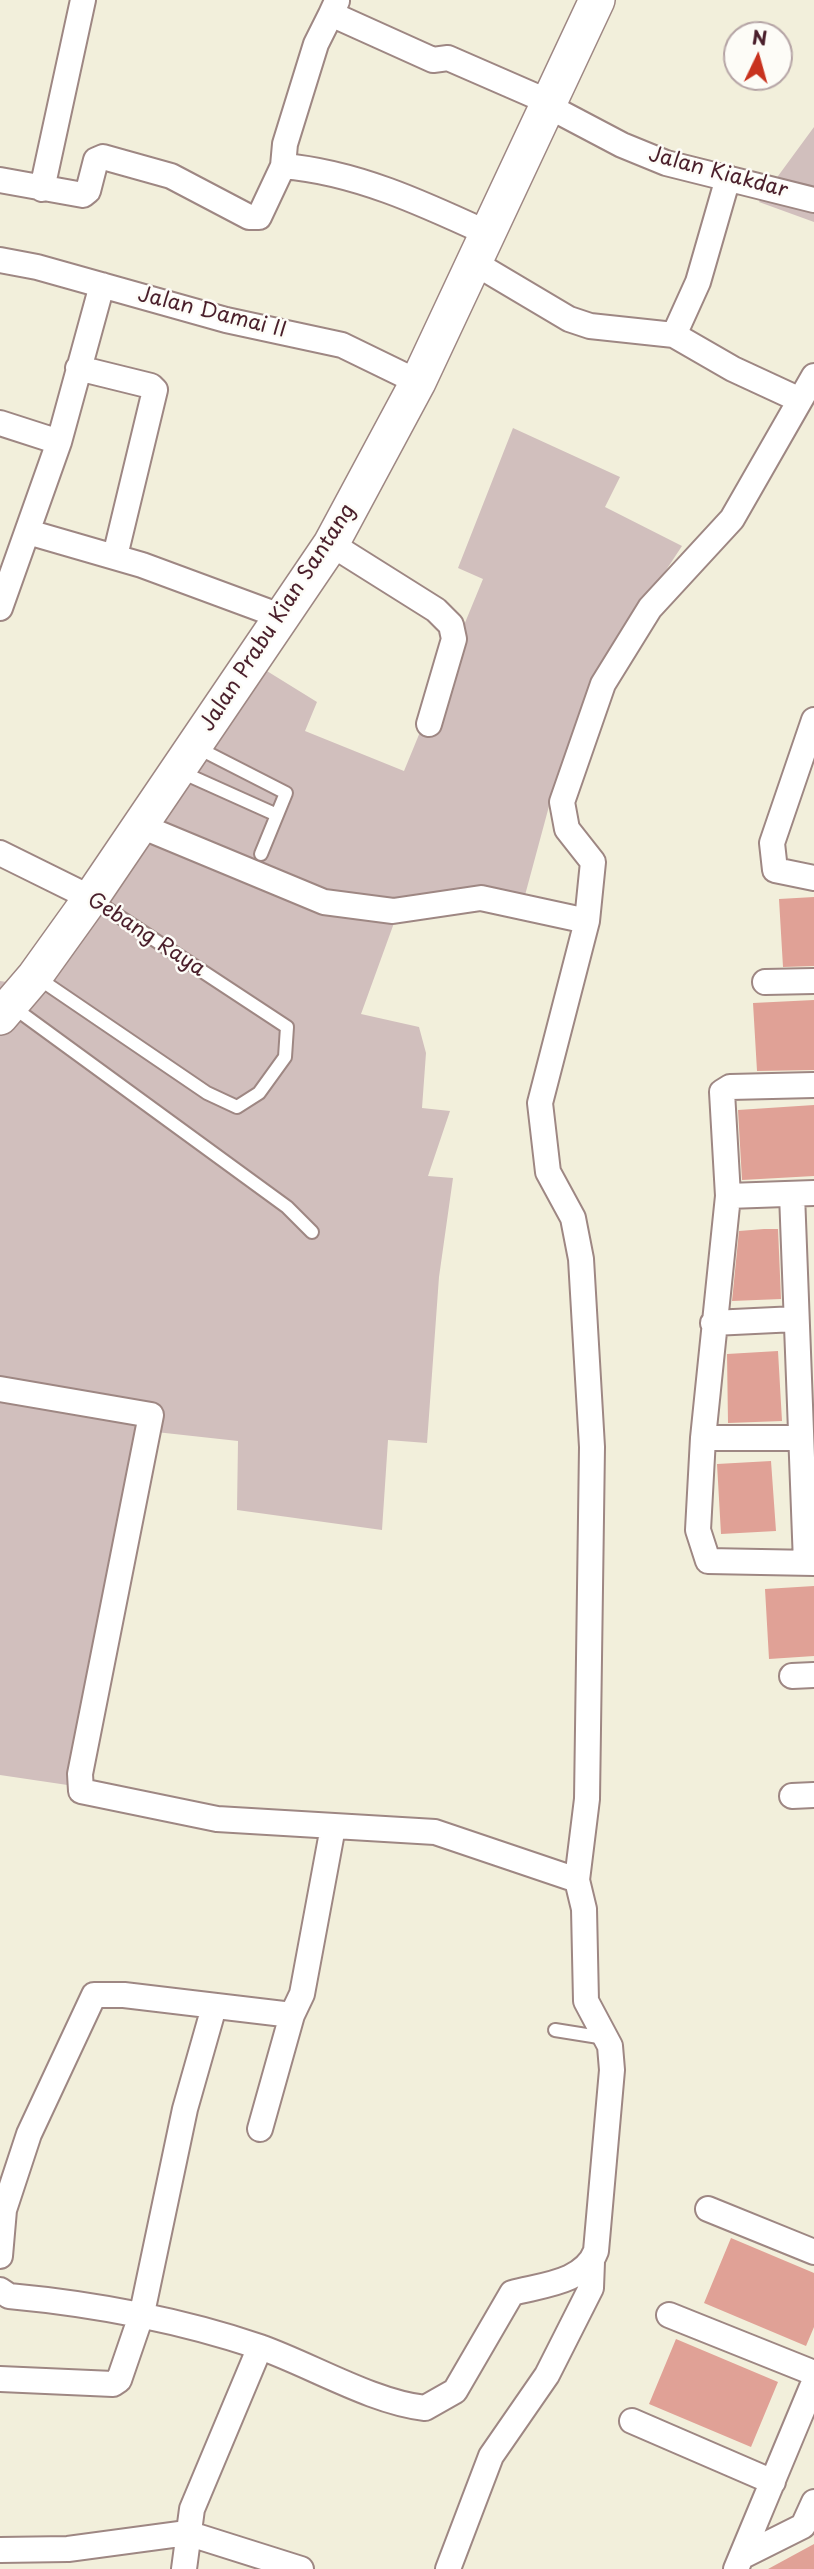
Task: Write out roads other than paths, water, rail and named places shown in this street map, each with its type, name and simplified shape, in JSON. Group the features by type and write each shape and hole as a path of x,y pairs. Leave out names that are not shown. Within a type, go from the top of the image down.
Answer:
{"main road":[{"name":"Jalan Prabu Kian Santang","path":"6,1011 35,976 91,898 331,544 418,382 480,248 543,101 597,0"}],"street":[{"path":"42,189 83,0"},
{"path":"0,180 83,195 88,191 96,160 103,157 171,176 249,217 259,217 283,166 285,144 316,44 334,7"},
{"name":"Jalan Kiakdar","path":"334,7 356,29 433,61 448,58 543,101 622,145 666,163 814,200"},
{"path":"283,166 347,178 403,195 480,248 569,319 600,327 674,335 733,369 800,400"},
{"path":"674,335 698,282 728,178"},
{"name":"Jalan Damai II","path":"0,260 103,285 226,320 342,345 418,382"},
{"path":"0,608 59,442 103,285"},
{"path":"78,368 151,386 155,390 115,556"},
{"path":"448,2569 491,2456 547,2375 591,2288 612,2070 610,2046 586,2001 584,1909 577,1880 587,1799 592,1447 581,1259 573,1218 548,1172 540,1103 587,921 593,862 567,829 562,802 603,684 650,608 732,519 814,376"},
{"path":"0,423 59,442"},
{"path":"28,532 115,556 280,616"},
{"path":"331,544 436,610 452,625 454,639 429,724"},
{"path":"814,720 772,843 775,870 782,874 814,878"},
{"path":"141,826 324,902 393,911 481,898 587,921"},
{"name":"Gebang Raya","path":"0,853 91,898"},
{"path":"765,982 814,981"},
{"path":"728,1196 803,1193 796,1319 810,1563 708,1561 698,1530 713,1323 728,1196 722,1092 730,1087 814,1085"},
{"path":"713,1323 796,1319"},
{"path":"0,1389 151,1415 80,1774 81,1791 217,1819 435,1832 577,1880"},
{"path":"703,1438 801,1438"},
{"path":"260,2129 292,2015 302,1994 332,1827"},
{"path":"0,2256 4,2210 29,2134 94,1994 124,1995 292,2015"},
{"path":"0,2379 116,2383 142,2313 185,2109 214,2007"},
{"path":"708,2209 814,2252"},
{"path":"0,2290 9,2296 142,2313 260,2347 369,2392 425,2408 455,2390 512,2293 577,2276 592,2262"},
{"path":"669,2315 814,2373"},
{"path":"184,2569 192,2509 260,2347"},
{"path":"739,2563 814,2382"},
{"path":"632,2421 773,2482"},
{"path":"739,2563 803,2526 814,2502"},
{"path":"0,2550 68,2549 187,2533 301,2569"}],"lane":[{"path":"187,759 277,815"},
{"path":"187,759 286,793 261,855"},
{"name":"Gebang Raya","path":"35,976 207,1093 237,1107 259,1093 285,1056 287,1027 91,898"},
{"path":"6,1011 288,1207 312,1232"},
{"path":"555,2030 606,2038"}]}
